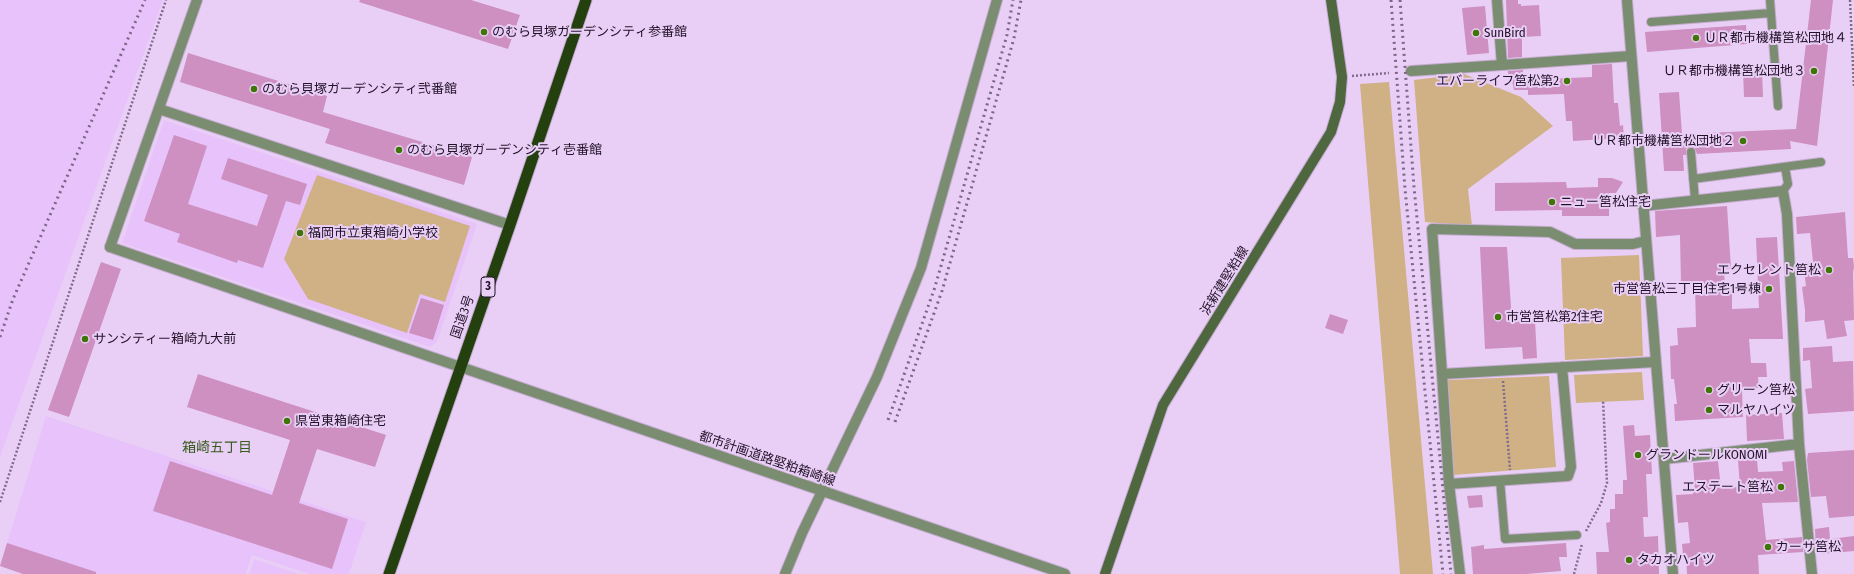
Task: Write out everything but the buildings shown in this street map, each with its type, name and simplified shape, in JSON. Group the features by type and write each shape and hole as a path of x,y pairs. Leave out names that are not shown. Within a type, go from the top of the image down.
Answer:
{"highway":[{"name":"国道3号","path":"388,574 510,225 586,0"}],"main road":[{"name":"浜新建堅粕線","path":"1105,574 1163,405 1323,148 1336,117 1342,77 1331,0"}],"street":[{"path":"197,0 160,109 510,225"},
{"path":"785,574 874,383 921,268 997,0"},
{"path":"1497,0 1502,65"},
{"path":"1627,0 1645,241 1673,574"},
{"path":"1411,71 1631,56"},
{"name":"都市計画道路堅粕箱崎線","path":"160,109 110,247 1064,574"},
{"path":"1643,206 1784,191 1787,214 1799,444 1812,574"},
{"path":"1460,574 1449,484 1432,229 1550,232 1576,244 1633,244 1645,241"},
{"path":"1442,374 1655,362"},
{"path":"1449,484 1568,476 1570,467 1562,367"},
{"path":"1664,459 1799,444"}],"lane":[{"path":"1770,0 1778,106"},
{"path":"1651,22 1771,13"},
{"path":"1691,152 1695,200"},
{"path":"1693,179 1821,162"},
{"path":"1784,191 1788,184 1785,167"},
{"path":"1500,480 1505,539 1581,535"}],"path":[{"path":"0,502 166,0"},
{"path":"1850,0 1854,88"},
{"path":"1342,77 1389,73"},
{"path":"1503,371 1511,480"},
{"path":"1581,535 1601,503 1608,483 1603,400"},
{"path":"1574,574 1582,543"}],"shaded area":[{"path":"0,0 163,0 0,457"},
{"path":"1464,74 1521,97 1553,126 1468,189 1472,226 1425,222 1414,80"},
{"path":"1389,82 1433,574 1400,574 1360,84"},
{"name":"福岡市立東箱崎小学校","path":"164,120 477,224 437,342 430,347 122,243"},
{"path":"317,175 470,226 445,302 420,294 407,333 308,299 284,259"},
{"path":"1639,255 1643,356 1565,360 1561,258"},
{"path":"1642,372 1644,400 1576,403 1574,375"},
{"path":"1549,376 1556,467 1453,475 1447,380"},
{"path":"46,416 366,522 349,574 309,574 252,555 246,574 23,574 0,566"},
{"path":"254,559 299,574 249,574"}],"railway":[{"path":"0,337 13,299 145,0"},
{"path":"888,420 935,287 1007,35 1013,0"},
{"path":"895,422 942,291 1014,38 1021,0"},
{"path":"1391,0 1405,189 1443,574"},
{"path":"1400,0 1414,187 1451,574"}],"place":[{"name":"のむら貝塚ガーデンシティ参番館","path":"484,32"},
{"name":"SunBird","path":"1476,33"},
{"name":"ＵＲ都市機構筥松団地４","path":"1696,38"},
{"name":"ＵＲ都市機構筥松団地３","path":"1814,71"},
{"name":"エバーライフ筥松第2","path":"1567,81"},
{"name":"のむら貝塚ガーデンシティ弐番館","path":"254,89"},
{"name":"ＵＲ都市機構筥松団地２","path":"1743,141"},
{"name":"のむら貝塚ガーデンシティ壱番館","path":"399,150"},
{"name":"ニュー筥松住宅","path":"1552,202"},
{"name":"福岡市立東箱崎小学校","path":"300,233"},
{"name":"エクセレント筥松","path":"1829,270"},
{"name":"市営筥松三丁目住宅1号棟","path":"1769,289"},
{"name":"市営筥松第2住宅","path":"1498,317"},
{"name":"サンシティー箱崎九大前","path":"85,339"},
{"name":"グリーン筥松","path":"1709,390"},
{"name":"マルヤハイツ","path":"1709,410"},
{"name":"県営東箱崎住宅","path":"287,421"},
{"name":"グランドールKONOMI","path":"1638,455"},
{"name":"エステート筥松","path":"1781,487"},
{"name":"カーサ筥松","path":"1768,547"},
{"name":"タカオハイツ","path":"1629,560"}],"district":[{"name":"箱崎五丁目","path":"217,448"}]}
